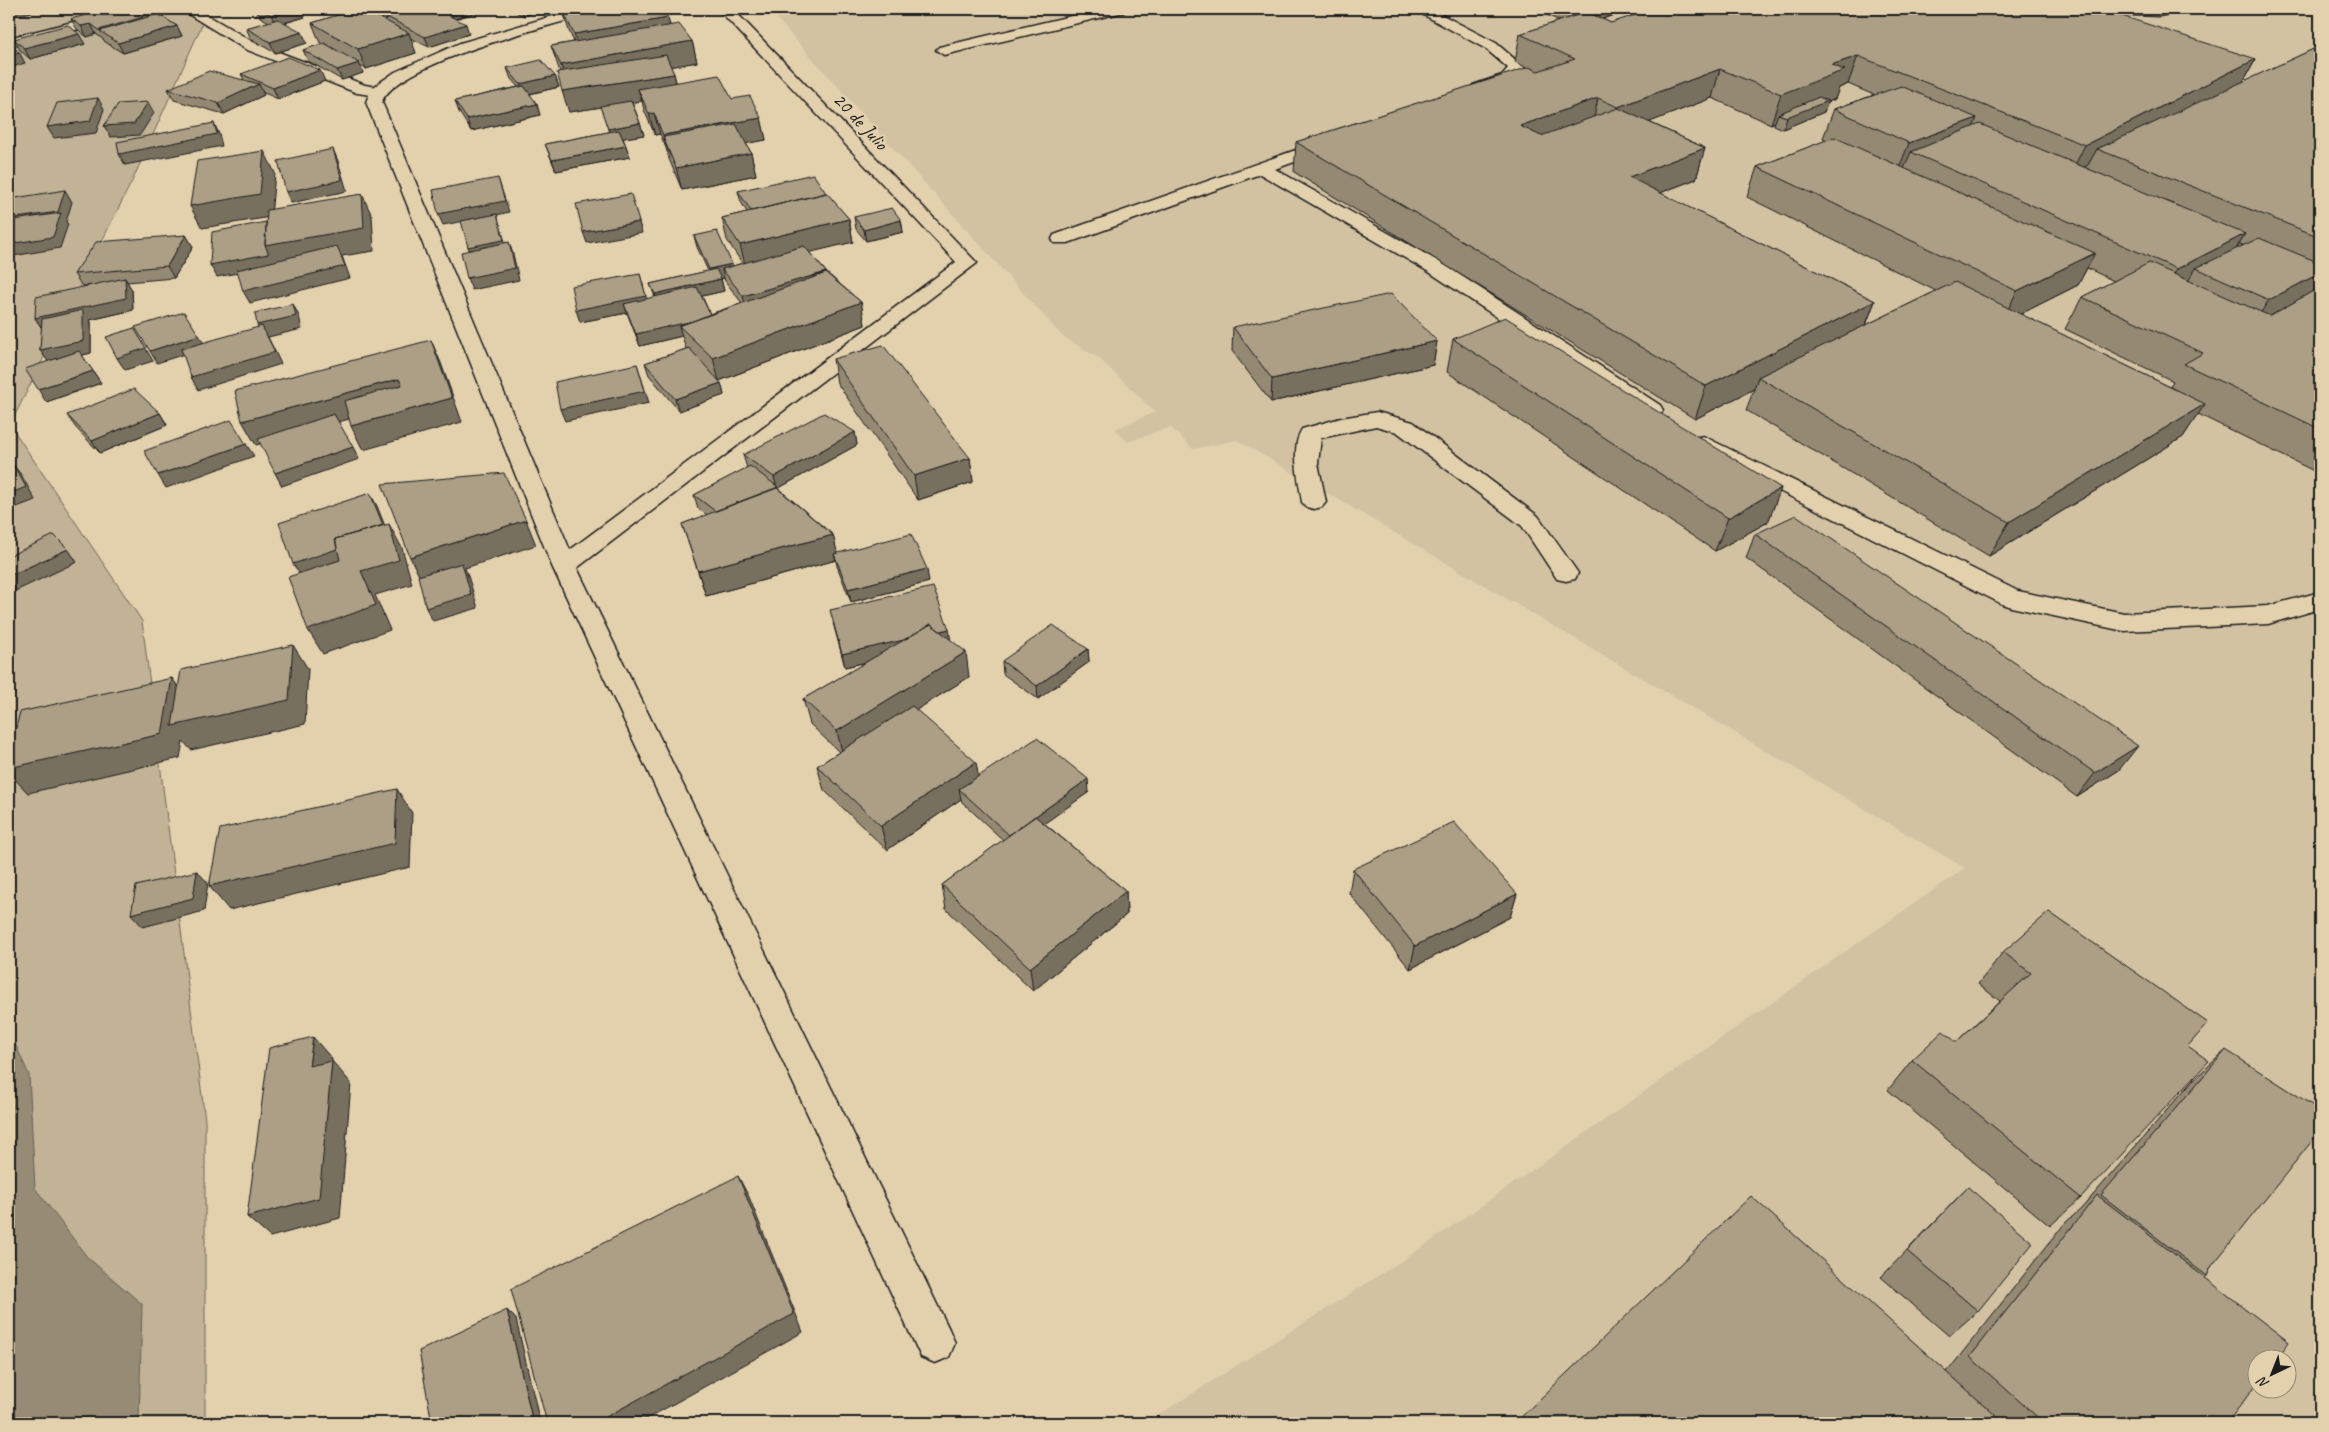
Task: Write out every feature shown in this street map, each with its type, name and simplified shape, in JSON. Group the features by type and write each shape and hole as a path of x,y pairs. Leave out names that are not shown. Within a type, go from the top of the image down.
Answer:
{"street":[{"path":"9,43 141,9"},
{"path":"187,9 250,46 364,90 378,91"},
{"path":"592,9 465,46 401,75 378,91 374,102 564,566 935,1343"},
{"name":"20 de Julio","path":"564,566 967,263 725,9"},
{"path":"944,50 1119,9"},
{"path":"1420,9 1491,46 1517,68 1508,78 1462,94"},
{"path":"2090,9 2159,12 2172,9"},
{"path":"1061,239 1343,138"},
{"path":"1261,168 1436,268 1708,446 2011,598 2124,622 2268,614 2320,601"},
{"path":"1314,502 1307,463 1310,434 1341,425 1377,419 1405,427 1530,521 1566,573"}],"shaded area":[{"path":"9,9 209,9 134,177 10,425 142,621 205,1120 205,1423 9,1423"},
{"path":"768,9 2320,9 2320,1423 1146,1423 1408,1257 1965,868 1237,440 1193,449 1170,427 1128,442 1115,429 1155,412 1100,359 1062,336"},
{"path":"9,1030 29,1075 35,1188 87,1257 142,1304 139,1423 9,1423"}],"building":[{"path":"109,9 147,9 135,12 143,17 99,30 91,24 81,26 71,19"},
{"path":"259,9 292,9 271,15"},
{"path":"357,9 363,9 409,33 358,49 312,23"},
{"path":"363,9 383,9 371,13"},
{"path":"414,9 436,9 466,24 425,37 387,17"},
{"path":"579,9 662,9 668,18 574,34 563,11"},
{"path":"1653,9 2100,9 2256,59 2085,145 1858,56 1831,65 1845,70 1781,94 1720,69 1618,107 1598,98 1520,126 1541,136 1618,108 1705,148 1629,177 1875,301 1706,386 1296,142 1529,67 1538,71 1575,59 1520,34 1587,12 1611,23"},
{"path":"158,14 177,26 118,43 100,31"},
{"path":"278,19 302,32 270,42 246,28"},
{"path":"679,24 692,41 561,65 551,46"},
{"path":"68,25 79,34 24,48 14,39"},
{"path":"9,43 19,52 9,55"},
{"path":"324,43 359,63 337,70 303,50"},
{"path":"2320,46 2320,237 2097,149"},
{"path":"666,55 674,74 562,91 557,72"},
{"path":"288,57 320,70 273,88 241,74"},
{"path":"541,60 555,76 520,84 507,68"},
{"path":"209,71 259,84 218,103 168,89"},
{"path":"719,75 732,99 750,96 761,118 663,135 654,113 649,114 638,89"},
{"path":"524,86 537,104 467,119 455,101"},
{"path":"1901,86 1977,118 1909,143 1834,109"},
{"path":"1819,97 1828,101 1787,117 1778,114"},
{"path":"98,98 90,121 47,127 57,103"},
{"path":"631,101 640,123 608,129 600,106"},
{"path":"148,102 134,124 104,126 118,104"},
{"path":"214,123 217,134 119,154 117,142"},
{"path":"736,124 751,153 676,168 663,137"},
{"path":"1980,124 2245,234 2177,269 1911,152"},
{"path":"619,130 626,146 552,160 545,144"},
{"path":"1834,137 2095,253 2017,291 1757,167"},
{"path":"333,149 342,180 286,192 278,161"},
{"path":"264,151 260,194 190,206 197,161"},
{"path":"813,174 826,193 751,211 738,191"},
{"path":"498,178 505,201 438,214 433,190"},
{"path":"65,190 58,212 9,219 9,199"},
{"path":"827,193 849,219 740,245 722,218"},
{"path":"362,194 364,228 265,245 267,210"},
{"path":"631,194 639,222 583,232 576,204"},
{"path":"892,208 901,220 864,230 854,217"},
{"path":"61,213 53,237 9,244 9,235 14,220"},
{"path":"497,214 504,240 468,247 461,221"},
{"path":"266,222 265,245 268,254 210,265 212,232"},
{"path":"717,231 732,264 709,269 694,236"},
{"path":"186,235 167,266 74,274 96,242"},
{"path":"2259,238 2320,263 2320,273 2269,300 2196,268"},
{"path":"509,242 515,268 467,278 461,252"},
{"path":"337,246 345,266 243,291 237,270"},
{"path":"804,246 826,272 743,296 722,269"},
{"path":"2149,263 2270,316 2320,287 2320,429 2184,364 2203,353 2082,297"},
{"path":"716,269 721,279 655,294 650,284"},
{"path":"826,273 861,302 713,358 679,326"},
{"path":"640,274 646,296 576,310 571,286"},
{"path":"125,278 126,298 35,318 36,297"},
{"path":"1955,282 2205,404 2009,522 1758,377"},
{"path":"697,287 710,314 693,321 636,334 624,304"},
{"path":"1391,294 1437,341 1272,379 1233,327"},
{"path":"293,304 296,316 257,325 255,313"},
{"path":"83,310 83,341 40,350 42,319"},
{"path":"184,312 199,335 150,351 135,327"},
{"path":"1505,317 1781,488 1728,518 1453,339"},
{"path":"262,326 275,352 191,377 181,349"},
{"path":"134,328 146,348 117,358 106,337"},
{"path":"431,340 452,398 351,426 344,401 402,385 399,379 242,421 235,391"},
{"path":"883,345 970,458 914,476 833,359"},
{"path":"689,348 721,383 675,399 645,363"},
{"path":"79,351 93,371 38,389 25,369"},
{"path":"637,364 645,391 560,409 555,382"},
{"path":"134,389 160,413 92,441 67,415"},
{"path":"824,413 855,432 774,477 743,455"},
{"path":"334,414 353,447 275,473 258,439"},
{"path":"231,420 246,444 158,475 144,451"},
{"path":"12,463 26,487 9,494 9,465"},
{"path":"750,466 778,487 715,511 694,495"},
{"path":"504,473 526,520 410,557 382,484"},
{"path":"777,488 833,535 698,571 682,524"},
{"path":"370,493 383,525 335,539 337,549 293,564 279,523"},
{"path":"1796,515 2138,746 2095,773 1755,534"},
{"path":"389,524 399,560 361,571 376,605 308,630 288,577 340,560 335,539"},
{"path":"911,534 927,569 848,589 834,554"},
{"path":"54,535 68,549 9,576 9,556"},
{"path":"462,563 471,595 426,608 418,576"},
{"path":"933,587 949,629 940,631 931,624 904,640 842,654 830,610"},
{"path":"931,624 966,652 837,731 803,699"},
{"path":"1053,625 1088,649 1037,686 1002,661"},
{"path":"293,645 289,700 172,726 181,670"},
{"path":"172,678 162,734 9,768 9,755 20,712"},
{"path":"912,706 976,762 881,826 817,766"},
{"path":"1037,738 1088,779 1009,835 959,789"},
{"path":"397,789 395,843 209,886 220,829"},
{"path":"1035,816 1126,891 1030,968 942,885"},
{"path":"1454,822 1517,894 1415,946 1353,869"},
{"path":"197,871 193,898 131,914 136,886"},
{"path":"2049,912 2208,1023 2188,1046 2209,1061 2081,1198 1912,1060 1943,1031 1956,1042 2031,973 2003,952"},
{"path":"313,1037 309,1066 332,1061 319,1198 247,1217 269,1048"},
{"path":"2226,1050 2320,1110 2320,1131 2211,1267 2207,1276 2101,1195"},
{"path":"738,1176 794,1314 595,1423 547,1423 511,1289"},
{"path":"1968,1187 2033,1243 1978,1311 1907,1251"},
{"path":"2097,1195 2289,1342 2283,1350 2246,1350 2246,1398 2227,1423 2044,1423 1970,1357"},
{"path":"1751,1196 2004,1423 1515,1423"},
{"path":"507,1310 533,1423 432,1423 419,1351"}]}
